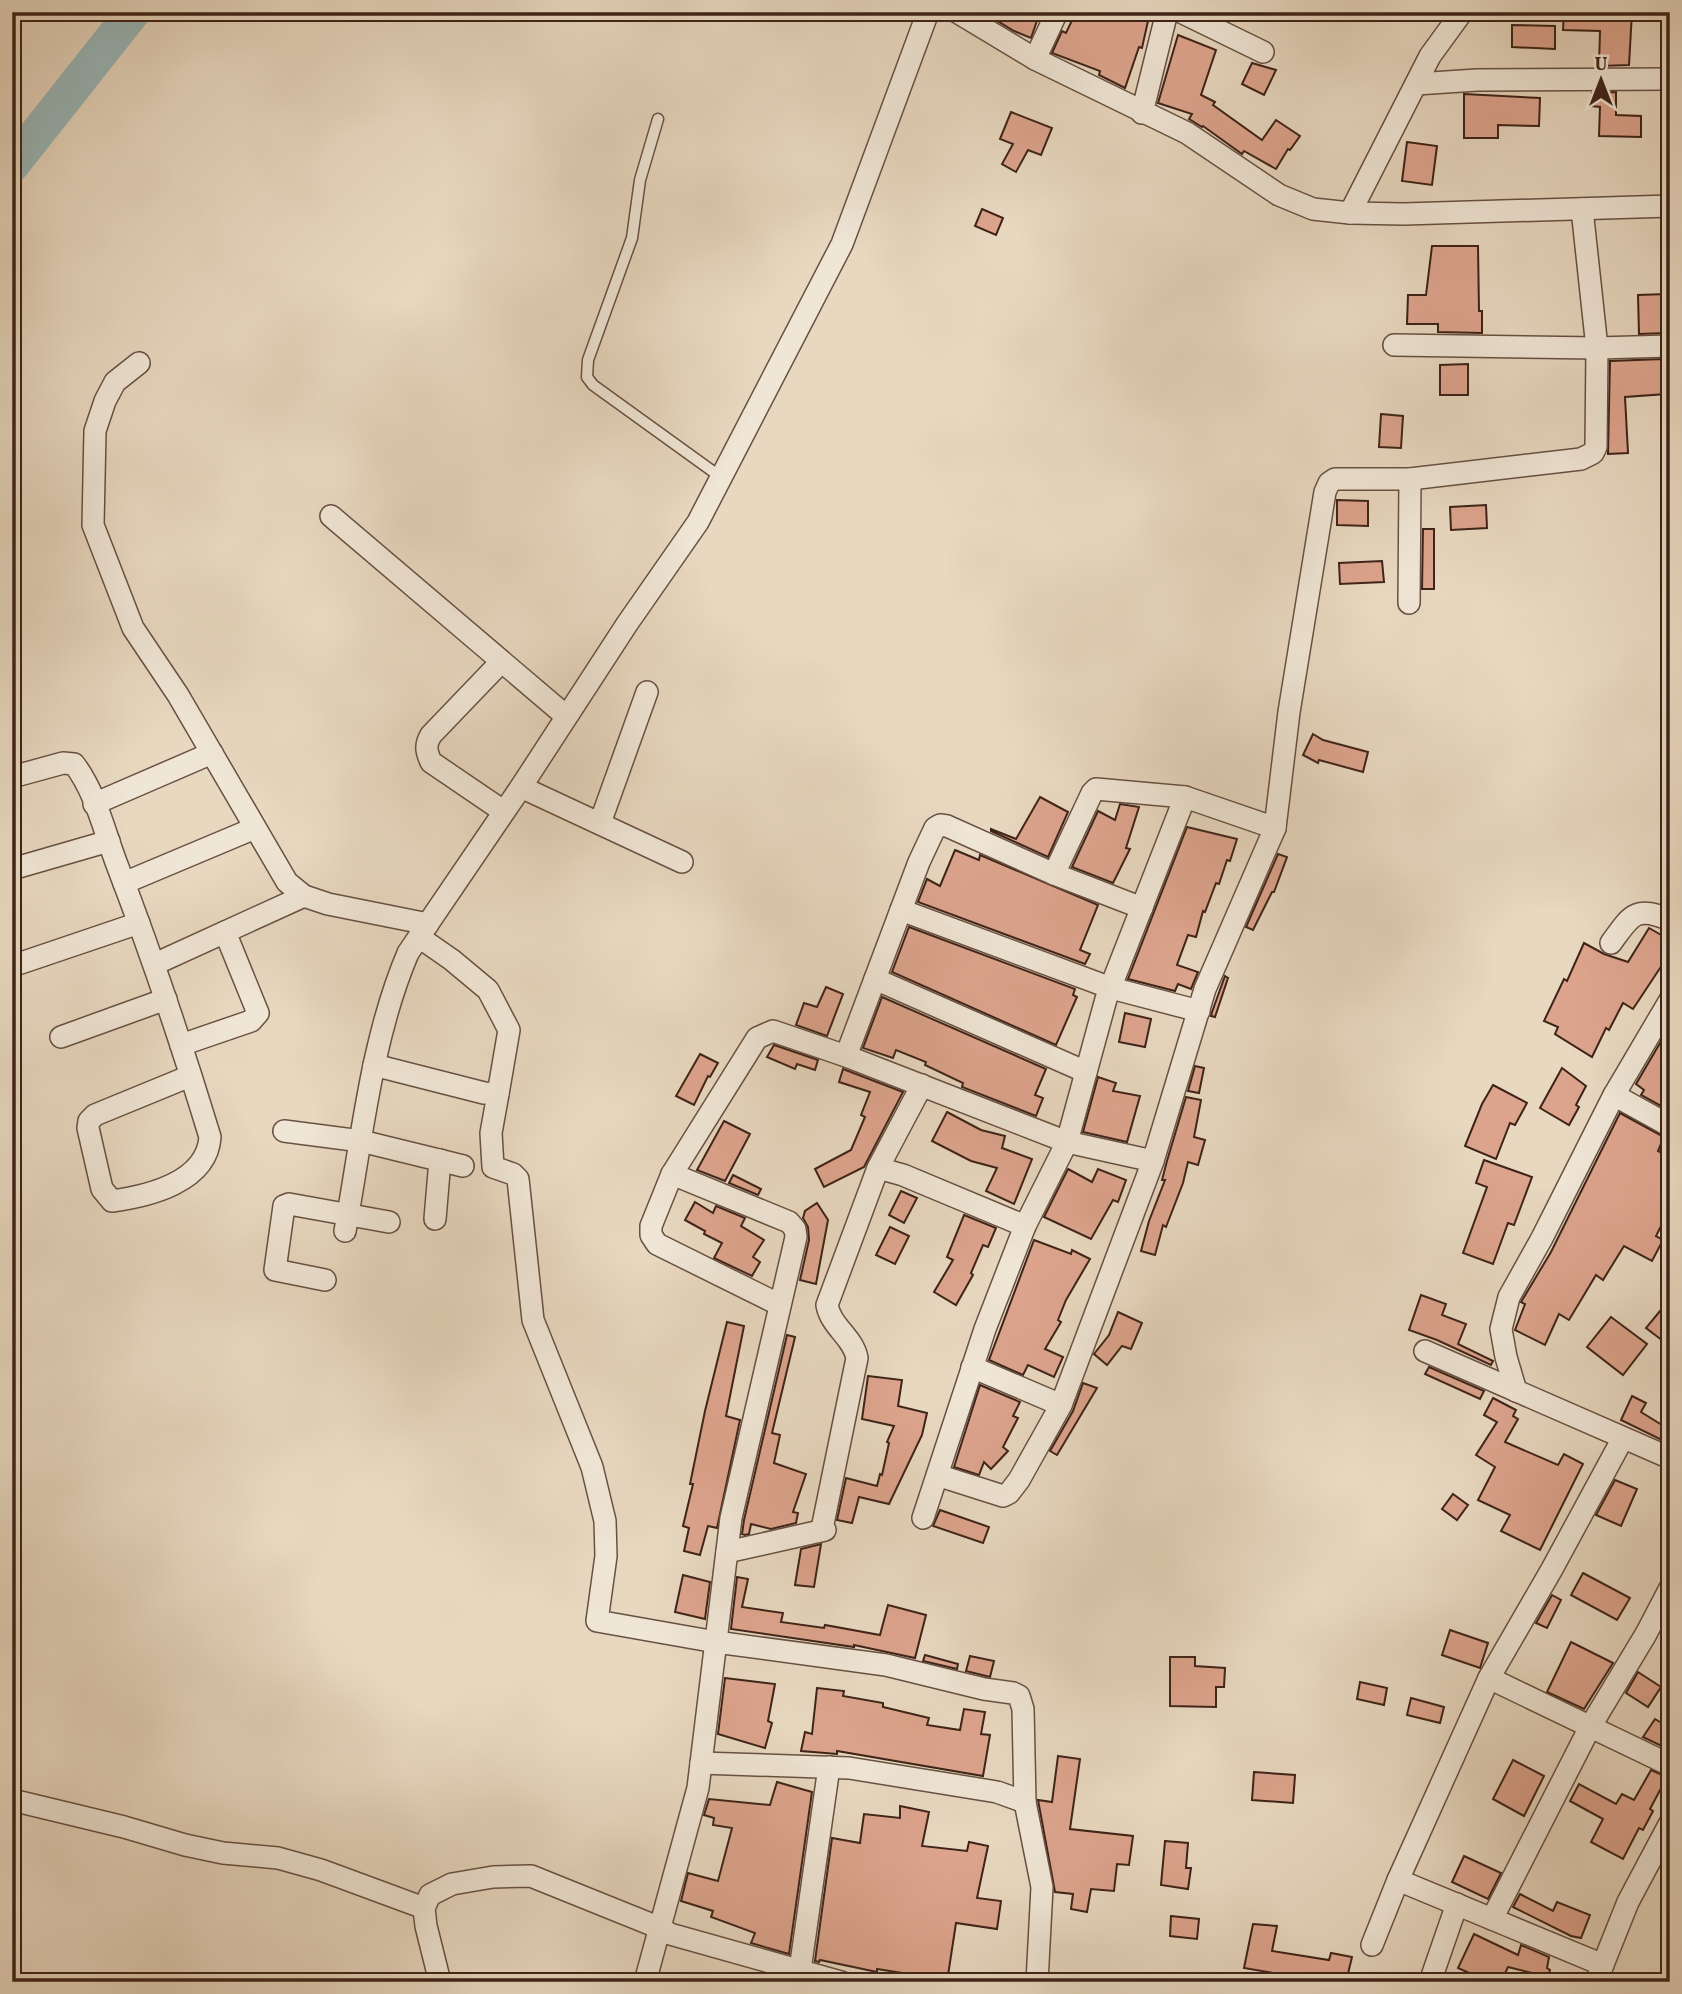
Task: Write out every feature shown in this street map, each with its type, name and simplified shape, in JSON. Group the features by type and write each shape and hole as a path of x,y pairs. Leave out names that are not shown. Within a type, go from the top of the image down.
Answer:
{"street":[{"path":"347,1223 374,1065 408,953 698,522 842,244 928,12"},
{"path":"957,12 1035,59 1187,133 1279,195 1313,209 1404,214 1670,206"},
{"path":"1035,59 1057,12"},
{"path":"1142,113 1167,12"},
{"path":"1181,12 1264,52"},
{"path":"1350,212 1430,56 1462,12"},
{"path":"1416,84 1477,80 1670,79"},
{"path":"937,1475 1007,1495 1019,1480 1061,1405 1153,1161 1205,989 1275,828 1289,712 1325,492 1329,483 1335,479 1409,479 1502,470 1588,457 1596,447 1597,348 1582,209"},
{"path":"1394,345 1597,348 1670,346"},
{"path":"139,363 115,382 95,431 93,525 134,628 178,695 287,882 303,896 424,930 488,990 509,1030 491,1133 493,1167 513,1174 518,1179 533,1320 592,1467 605,1521 606,1556 597,1621 716,1642 887,1665 1019,1696 1023,1709 1025,1802 1042,1887 1037,1982"},
{"path":"1409,479 1409,603"},
{"path":"331,516 565,716"},
{"path":"501,662 431,735 426,743 426,752 431,762 503,811"},
{"path":"600,823 647,692"},
{"path":"94,804 212,754"},
{"path":"12,777 62,763 74,764 94,804 155,964 210,1137 209,1147 201,1164 192,1174 134,1198 112,1201 102,1189 88,1128 89,1121 95,1115 190,1076"},
{"path":"521,787 682,862"},
{"path":"1054,874 1096,789 1185,797 1275,828"},
{"path":"923,1518 985,1329 1025,1226 1067,1142 1111,988 1185,797"},
{"path":"846,1056 927,843 935,828 940,825 1142,908"},
{"path":"124,883 255,828"},
{"path":"12,869 108,841"},
{"path":"155,964 303,896"},
{"path":"901,910 1111,988 1199,1010"},
{"path":"1611,943 1630,917 1640,913 1648,912 1670,920"},
{"path":"12,966 139,923"},
{"path":"181,1045 251,1021 258,1013 225,932"},
{"path":"875,979 1086,1072"},
{"path":"61,1037 166,999"},
{"path":"1516,1391 1506,1357 1502,1329 1509,1297 1614,1095 1670,1000"},
{"path":"780,1305 657,1244 651,1235 651,1226 672,1174 757,1038 773,1031 846,1056 1067,1142 1153,1161"},
{"path":"374,1065 498,1094"},
{"path":"727,1552 824,1527 857,1358 855,1347 835,1324 827,1306 878,1168 922,1086"},
{"path":"1614,1095 1670,1126"},
{"path":"284,1131 361,1141 464,1166"},
{"path":"435,1219 440,1160"},
{"path":"878,1168 903,1175 1025,1226"},
{"path":"645,1982 698,1788 731,1518 796,1237 793,1225 672,1174"},
{"path":"325,1280 275,1270 284,1206 289,1204 347,1223 389,1222"},
{"path":"1425,1351 1670,1458"},
{"path":"972,1367 1061,1405"},
{"path":"1372,1945 1398,1880 1489,1678 1623,1438"},
{"path":"1492,1919 1590,1727 1646,1634 1670,1588"},
{"path":"1489,1678 1670,1765"},
{"path":"701,1763 849,1768 997,1792 1025,1802"},
{"path":"798,1976 830,1767"},
{"path":"12,1800 124,1827 185,1846 278,1858 321,1870 424,1908"},
{"path":"1398,1880 1492,1919 1599,1973 1628,1902 1670,1823"},
{"path":"440,1982 426,1926 424,1908 430,1895 453,1884 493,1877 531,1876 670,1934 798,1976 841,1982"},
{"path":"1430,1982 1457,1904"}],"lane":[{"path":"658,119 640,180 632,237 588,360 587,377 722,478"}],"building":[{"path":"983,12 1040,12 1031,38"},
{"path":"1076,12 1150,12 1142,48 1139,47 1125,88 1099,75 1100,71 1052,53 1062,31 1066,33"},
{"path":"1564,12 1632,12 1629,65 1599,66 1600,31 1563,30"},
{"path":"1512,25 1555,26 1555,49 1512,47"},
{"path":"1178,35 1216,50 1201,95 1215,102 1213,105 1262,140 1276,120 1300,136 1276,169 1244,151 1242,154 1189,119 1192,114 1158,103"},
{"path":"1252,63 1276,70 1264,95 1242,84"},
{"path":"1616,92 1616,115 1641,116 1641,137 1599,136 1600,107 1592,106 1592,93"},
{"path":"1464,94 1540,98 1539,126 1498,125 1498,138 1464,138"},
{"path":"1011,112 1052,128 1041,155 1028,150 1016,172 1002,164 1013,144 1000,139"},
{"path":"1407,142 1437,146 1432,185 1402,181"},
{"path":"982,209 1003,218 996,235 975,226"},
{"path":"1432,246 1478,246 1482,333 1438,332 1438,324 1407,324 1408,295 1426,295"},
{"path":"1667,294 1667,333 1639,334 1638,295"},
{"path":"1663,359 1666,394 1625,397 1628,453 1608,454 1610,361"},
{"path":"1468,364 1468,395 1440,395 1440,365"},
{"path":"1381,414 1403,416 1401,448 1379,447"},
{"path":"1337,500 1368,501 1368,526 1337,525"},
{"path":"1486,505 1487,528 1451,530 1450,507"},
{"path":"1423,529 1434,529 1434,589 1422,589"},
{"path":"1382,561 1384,582 1340,584 1339,563"},
{"path":"1313,734 1323,740 1368,752 1363,772 1319,760 1318,763 1303,755"},
{"path":"1040,797 1068,812 1048,857 991,831 1016,839"},
{"path":"1120,804 1139,807 1126,848 1130,849 1113,883 1072,867 1098,811 1115,820"},
{"path":"1187,827 1237,839 1230,861 1227,860 1219,884 1216,883 1205,912 1203,911 1196,937 1188,935 1177,965 1198,972 1191,989 1178,984 1175,991 1128,979"},
{"path":"955,850 979,860 980,855 1098,905 1080,950 1090,954 1085,964 918,902 927,879 940,886"},
{"path":"1278,854 1287,857 1274,892 1253,930 1246,927"},
{"path":"909,927 1075,989 1073,995 1077,997 1056,1045 892,972"},
{"path":"1649,928 1670,940 1670,953 1633,1009 1623,1003 1609,1030 1606,1028 1592,1057 1555,1034 1558,1027 1544,1021 1564,979 1567,981 1584,943 1604,954 1628,962"},
{"path":"1225,976 1228,978 1215,1017 1211,1016 1212,1012"},
{"path":"826,987 843,994 827,1036 796,1025 804,1003 817,1007"},
{"path":"882,997 1046,1069 1035,1095 1043,1098 1036,1116 962,1087 963,1083 925,1065 926,1062 896,1050 893,1058 863,1048"},
{"path":"1125,1013 1151,1019 1145,1047 1119,1042"},
{"path":"1670,1026 1670,1111 1641,1095 1644,1090 1636,1084"},
{"path":"774,1045 818,1060 815,1070 797,1064 795,1069 767,1057"},
{"path":"700,1054 718,1063 710,1077 708,1076 694,1105 676,1096"},
{"path":"1195,1066 1204,1068 1199,1093 1188,1091"},
{"path":"1562,1068 1586,1086 1569,1125 1540,1108"},
{"path":"843,1069 903,1092 864,1167 824,1187 815,1169 851,1150 865,1117 861,1115 870,1092 839,1082"},
{"path":"1098,1077 1116,1083 1113,1091 1140,1096 1127,1142 1083,1132"},
{"path":"1493,1085 1527,1103 1515,1125 1510,1123 1496,1159 1465,1146"},
{"path":"1186,1097 1201,1100 1194,1137 1205,1140 1198,1165 1188,1162 1166,1227 1163,1225 1155,1255 1141,1251 1165,1180 1162,1180"},
{"path":"947,1112 981,1130 1005,1136 1002,1148 1032,1159 1014,1204 986,1191 997,1168 971,1161 932,1141"},
{"path":"1620,1113 1664,1137 1658,1151 1670,1157 1670,1185 1662,1201 1670,1204 1670,1208 1656,1236 1663,1240 1652,1261 1624,1246 1603,1280 1596,1275 1569,1320 1559,1314 1545,1345 1515,1330 1525,1304 1521,1302 1551,1252"},
{"path":"724,1121 750,1134 725,1181 697,1170"},
{"path":"1484,1160 1532,1177 1514,1225 1508,1223 1493,1264 1463,1253 1487,1187 1476,1183"},
{"path":"1068,1169 1092,1182 1098,1169 1126,1180 1118,1202 1113,1200 1091,1239 1044,1217"},
{"path":"733,1175 761,1189 758,1195 729,1183"},
{"path":"901,1191 917,1198 904,1223 889,1215"},
{"path":"695,1202 713,1213 716,1206 745,1218 741,1226 764,1240 753,1257 760,1262 752,1276 714,1258 722,1243 685,1220"},
{"path":"817,1203 828,1220 816,1284 800,1280 809,1240 808,1227 803,1218 805,1211"},
{"path":"964,1215 996,1228 988,1247 983,1245 971,1273 973,1275 956,1305 934,1292 953,1260 947,1257"},
{"path":"890,1227 909,1236 895,1264 876,1255"},
{"path":"1034,1240 1071,1254 1072,1250 1090,1259 1066,1300 1058,1320 1061,1322 1045,1349 1063,1357 1054,1377 1028,1365 1023,1375 989,1360"},
{"path":"1421,1295 1446,1304 1442,1315 1466,1324 1458,1344 1493,1361 1491,1365 1409,1330"},
{"path":"1660,1311 1670,1319 1670,1333 1663,1341 1646,1328"},
{"path":"1118,1312 1142,1323 1131,1349 1122,1346 1107,1365 1094,1354 1109,1335"},
{"path":"1611,1317 1647,1344 1623,1375 1587,1347"},
{"path":"727,1322 744,1326 726,1416 740,1420 717,1528 708,1526 700,1555 684,1551 689,1528 683,1526 705,1411"},
{"path":"787,1335 795,1337 772,1433 780,1435 774,1463 806,1474 793,1512 798,1513 796,1523 771,1529 751,1524 749,1534 745,1535 742,1534 744,1520"},
{"path":"1429,1367 1484,1391 1480,1399 1425,1374"},
{"path":"868,1376 902,1380 898,1406 927,1413 922,1435 889,1504 859,1497 852,1523 837,1520 846,1478 877,1486 880,1474 882,1475 889,1443 887,1442 894,1426 862,1419"},
{"path":"1083,1383 1097,1388 1057,1455 1050,1451 1073,1411"},
{"path":"980,1385 1020,1402 1013,1416 1018,1418 1003,1447 1008,1451 991,1469 984,1462 979,1475 954,1467"},
{"path":"1632,1396 1646,1403 1641,1412 1670,1430 1670,1444 1621,1420"},
{"path":"1493,1398 1516,1410 1513,1416 1518,1419 1505,1442 1558,1465 1564,1454 1583,1464 1540,1550 1501,1531 1510,1515 1478,1500 1495,1467 1476,1455 1497,1422 1484,1415"},
{"path":"1615,1480 1637,1489 1621,1526 1596,1515"},
{"path":"1453,1494 1468,1505 1457,1520 1442,1509"},
{"path":"940,1510 989,1527 983,1543 933,1526"},
{"path":"821,1544 814,1587 795,1585 801,1549"},
{"path":"1583,1573 1630,1598 1617,1620 1571,1595"},
{"path":"683,1575 710,1582 705,1619 675,1612"},
{"path":"737,1577 748,1579 742,1607 783,1613 781,1622 824,1628 825,1625 880,1635 888,1605 926,1615 915,1658 854,1645 731,1629"},
{"path":"1552,1595 1561,1600 1547,1628 1536,1623"},
{"path":"1450,1630 1488,1643 1480,1668 1442,1655"},
{"path":"1571,1642 1613,1663 1584,1709 1547,1692"},
{"path":"925,1655 958,1664 957,1669 923,1661"},
{"path":"970,1656 994,1661 990,1677 966,1671"},
{"path":"1170,1657 1195,1657 1195,1666 1225,1668 1224,1687 1216,1687 1216,1707 1170,1706"},
{"path":"1638,1672 1661,1687 1648,1707 1626,1693"},
{"path":"725,1678 775,1684 768,1721 772,1723 765,1748 718,1734"},
{"path":"1360,1682 1387,1688 1384,1705 1357,1699"},
{"path":"817,1688 844,1691 843,1696 883,1703 883,1707 929,1718 927,1725 960,1730 964,1709 985,1712 981,1734 990,1735 983,1776 837,1751 837,1754 801,1751 805,1732 812,1734"},
{"path":"1411,1698 1444,1707 1440,1723 1407,1715"},
{"path":"1655,1719 1670,1728 1670,1750 1643,1737"},
{"path":"1058,1756 1080,1759 1070,1829 1133,1836 1129,1865 1117,1864 1114,1891 1091,1889 1087,1912 1071,1909 1073,1894 1055,1892 1038,1800 1052,1802"},
{"path":"1513,1760 1544,1776 1524,1816 1493,1799"},
{"path":"1651,1770 1667,1777 1650,1809 1653,1811 1643,1830 1639,1828 1623,1859 1591,1842 1603,1819 1570,1801 1579,1784 1616,1804 1622,1794 1634,1800"},
{"path":"1254,1772 1295,1775 1293,1803 1252,1800"},
{"path":"777,1782 812,1792 789,1954 751,1943 755,1933 711,1917 713,1911 681,1901 688,1873 718,1881 732,1828 713,1825 714,1818 704,1815 709,1799 770,1805"},
{"path":"900,1806 929,1812 922,1846 967,1851 969,1842 988,1846 977,1898 1001,1901 997,1929 956,1923 947,1982 913,1982 915,1975 877,1969 877,1972 815,1961 832,1838 860,1843 864,1814 900,1818"},
{"path":"1165,1841 1188,1843 1186,1868 1191,1868 1188,1889 1161,1885"},
{"path":"1464,1856 1501,1873 1488,1899 1452,1882"},
{"path":"1520,1894 1553,1911 1557,1902 1590,1915 1581,1938 1571,1936 1513,1907"},
{"path":"1171,1916 1199,1919 1197,1939 1170,1936"},
{"path":"1253,1924 1277,1926 1272,1951 1329,1960 1331,1953 1352,1957 1346,1982 1326,1982 1244,1968"},
{"path":"1474,1934 1518,1955 1521,1945 1549,1957 1548,1977 1508,1967 1501,1982 1489,1982 1458,1968"}],"waterway":[{"path":"12,165 133,12"}]}
